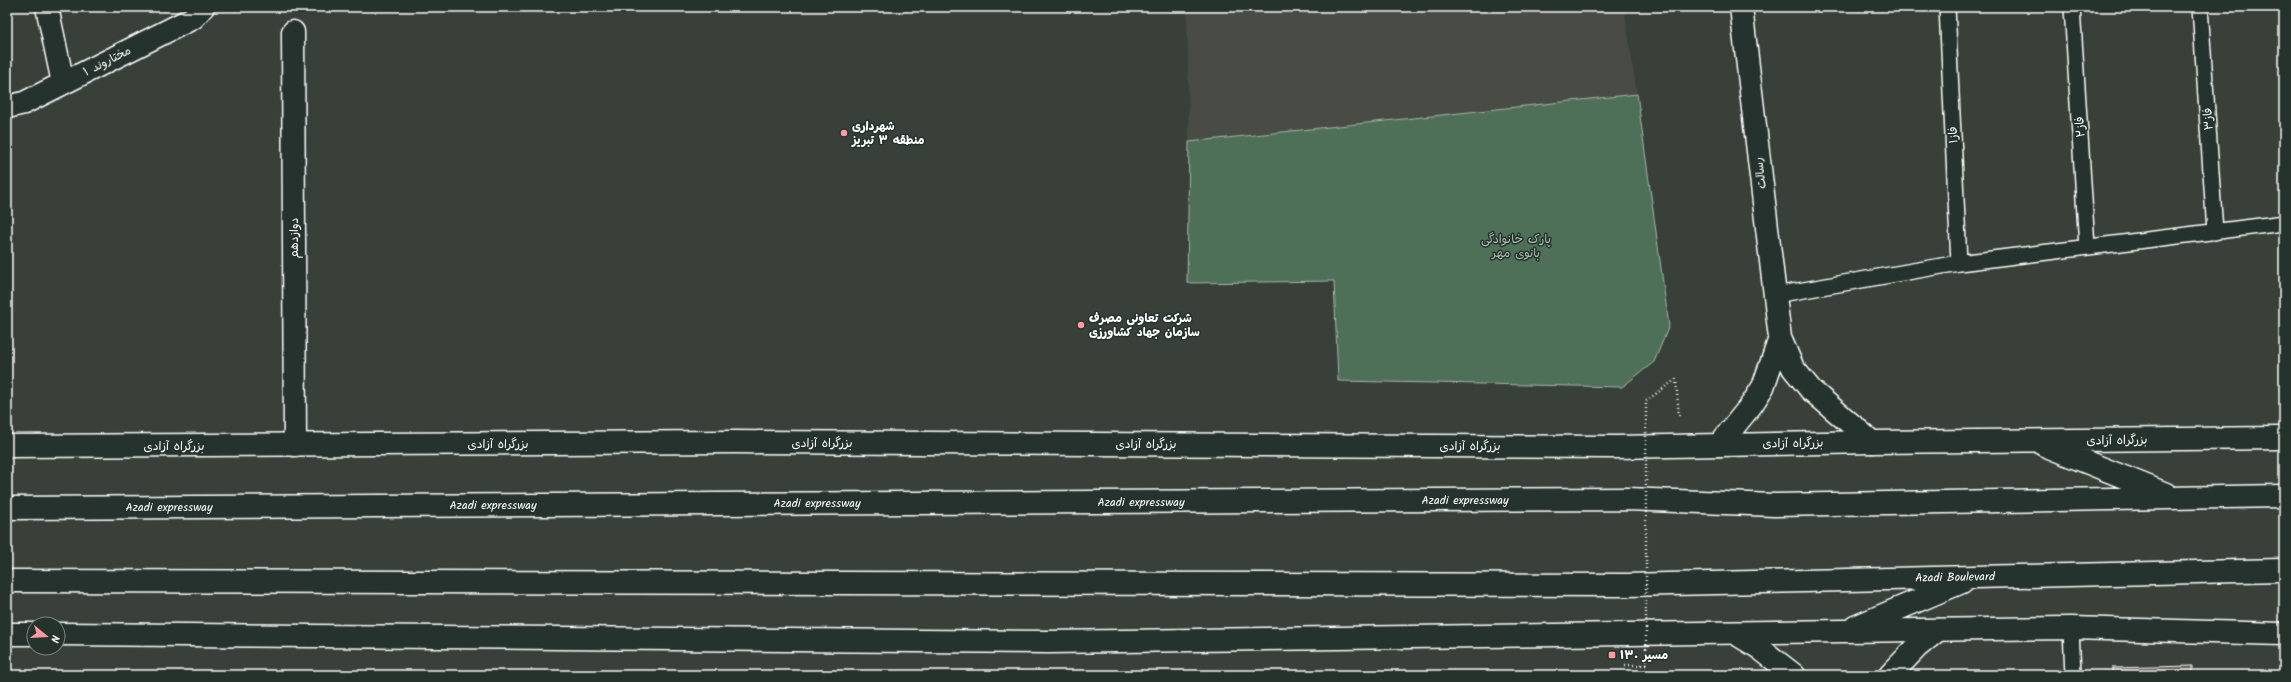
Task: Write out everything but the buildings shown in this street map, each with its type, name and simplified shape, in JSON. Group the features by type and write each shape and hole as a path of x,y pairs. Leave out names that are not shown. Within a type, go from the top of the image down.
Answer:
{"main road":[{"path":"47,7 63,84"},
{"name":"مختاروند ۱","path":"7,107 24,103 193,18 203,7"},
{"name":"رسالت","path":"1741,7 1780,338"},
{"name":"دوازدهم","path":"293,32 295,445"},
{"path":"1780,338 1793,368 1810,390 1872,442"},
{"path":"1719,445 1763,388 1780,338"},
{"name":"بزرگراه آزادی","path":"7,446 735,442 1681,446 1872,442 2284,438"},
{"path":"2034,441 2175,498"},
{"path":"7,508 1628,499 1775,505 2284,496"},
{"name":"Azadi Boulevard","path":"1972,577 2284,570"},
{"path":"7,581 1626,584 1972,577"},
{"path":"1845,631 1972,577"},
{"path":"66,634 1050,642 2071,628 2284,634"},
{"path":"1890,675 1917,647 1938,630"},
{"path":"1735,633 1758,647 1794,675"},
{"path":"7,634 26,634"}],"lane":[{"name":"فاز۱","path":"1947,7 1959,263"},
{"name":"فاز۲","path":"2072,7 2087,247"},
{"name":"فاز۳","path":"2200,7 2215,232"},
{"path":"1775,295 1959,263 2284,224"},
{"path":"2071,628 2073,675"}],"path":[{"path":"1646,665 1646,401 1676,379 1681,446"}],"shaded area":[{"path":"1187,7 1624,7 1637,94 1189,142"}],"green space":[{"name":"پارک خانوادگی بانوی مهر","path":"1637,94 1669,326 1654,362 1622,387 1338,381 1334,281 1187,283 1189,142"}],"place":[{"name":"شهرداری منطقه ۳ تبریز","path":"844,133"},
{"name":"شرکت تعاونی مصرف سازمان جهاد کشاورزی","path":"1081,325"},
{"name":"مسیر ۱۳۰","path":"1612,655"}]}
